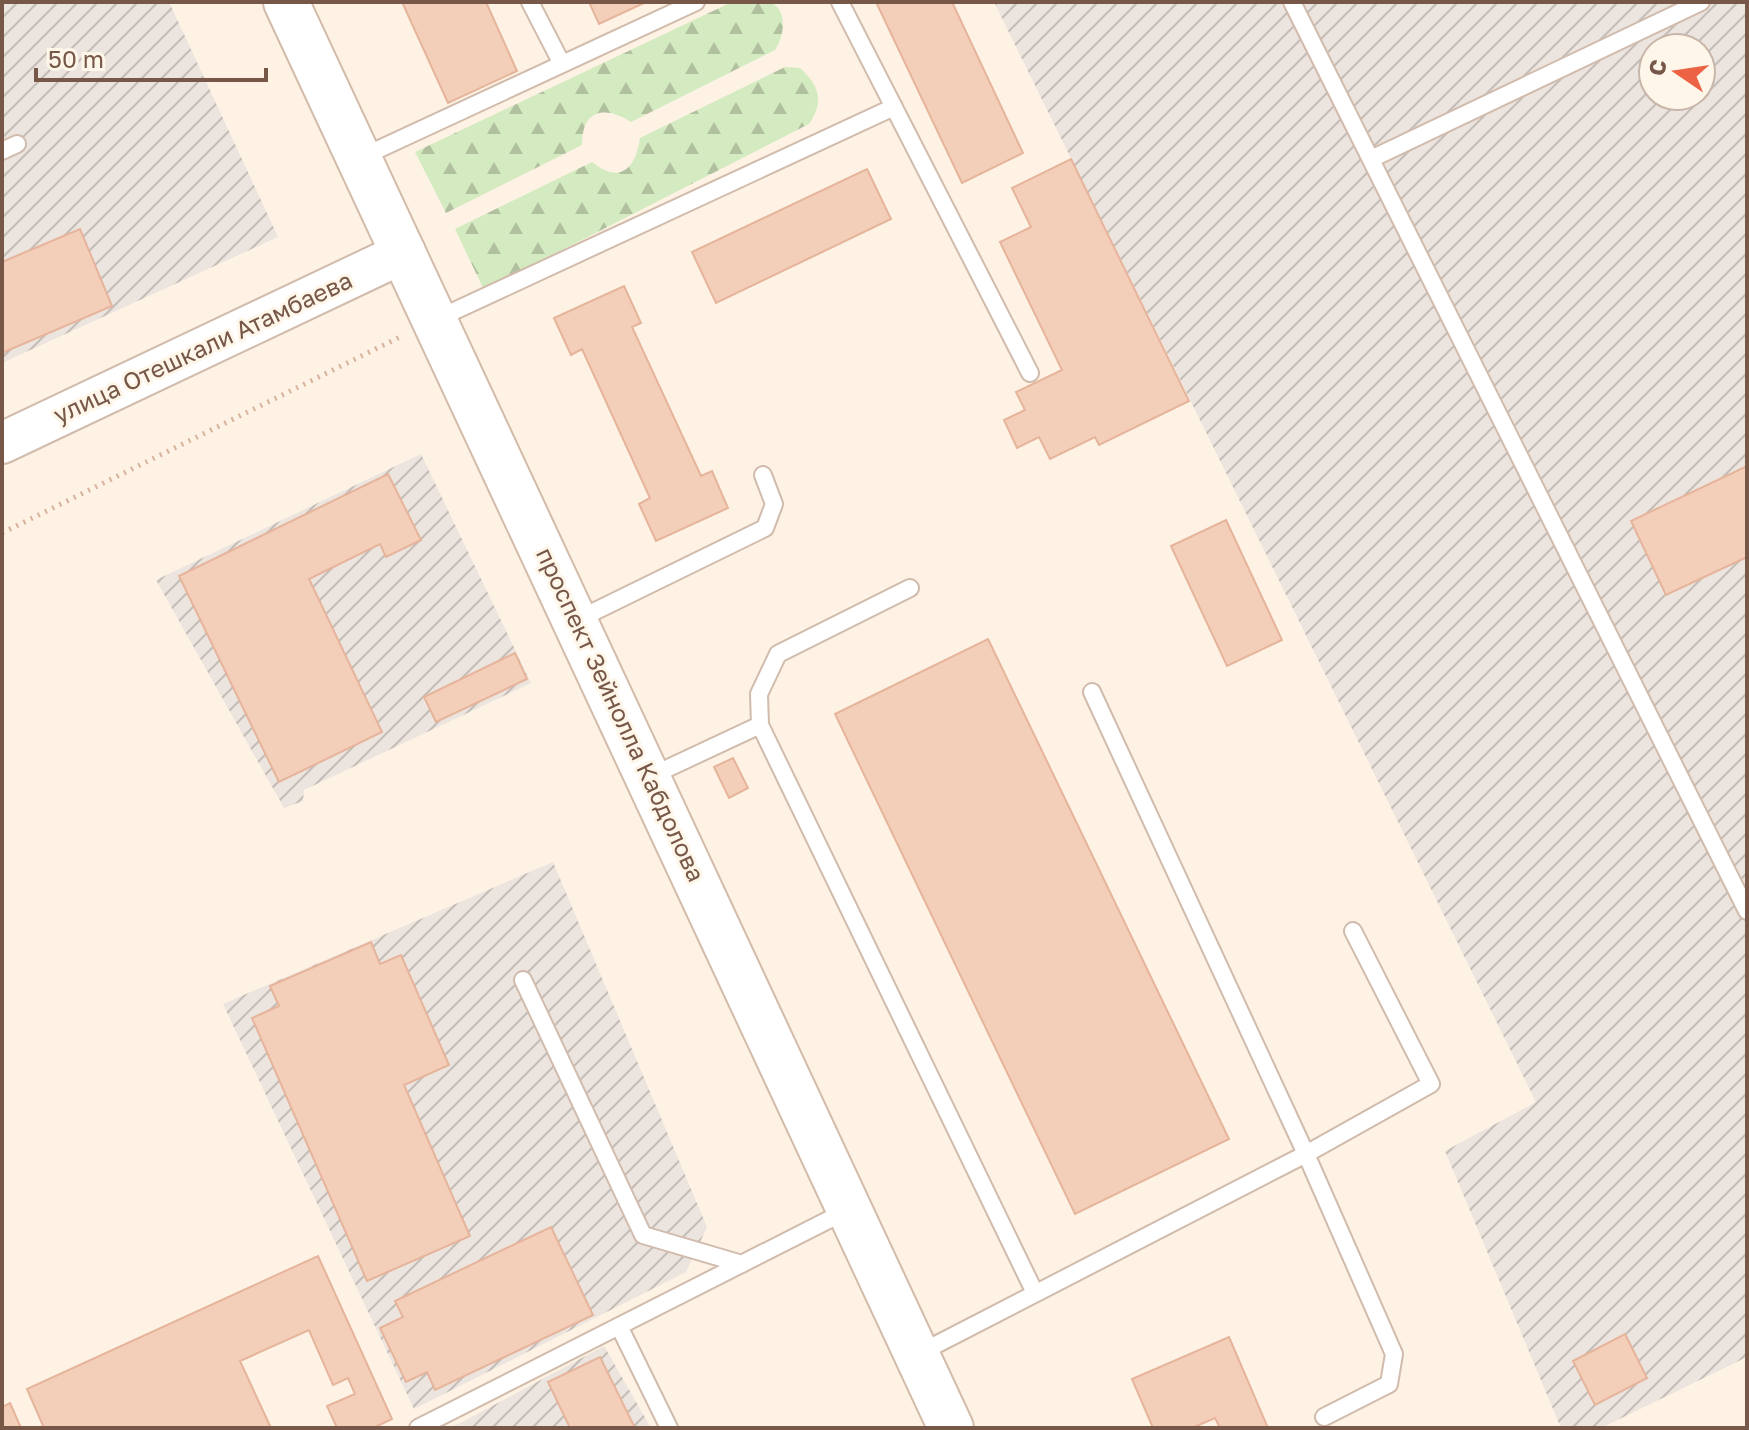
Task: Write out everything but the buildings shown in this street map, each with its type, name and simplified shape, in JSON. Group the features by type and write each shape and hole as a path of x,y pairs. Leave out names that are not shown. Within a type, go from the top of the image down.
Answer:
{"main road":[{"name":"проспект Зейнолла Кабдолова","path":"286,2 951,1428"}],"street":[{"name":"улица Отешкали Атамбаева","path":"2,443 405,252"}],"lane":[{"path":"530,2 562,64"},
{"path":"360,158 696,2"},
{"path":"840,2 1030,373"},
{"path":"1292,2 1747,911"},
{"path":"1371,159 1701,2"},
{"path":"436,320 894,107"},
{"path":"576,620 765,528 774,504 763,475"},
{"path":"910,588 778,654 759,694 760,725 1035,1293"},
{"path":"1092,692 1306,1154 1394,1354 1389,1384 1324,1417"},
{"path":"649,778 760,725"},
{"path":"917,1354 1306,1154 1431,1084 1353,931"},
{"path":"523,980 643,1235 742,1264"},
{"path":"418,1428 850,1209"},
{"path":"619,1326 669,1428"}],"path":[{"path":"2,533 436,320"}],"shaded area":[{"path":"2,2 169,2 278,237 2,363"},
{"path":"994,2 1747,2 1747,1357 1601,1428 1561,1428 1445,1151 1536,1102"},
{"path":"421,454 531,683 304,790 303,801 284,808 156,580"},
{"path":"553,862 707,1227 686,1272 414,1409 223,1004"},
{"path":"604,1346 651,1428 451,1428"}],"green space":[{"path":"732,2 768,2 777,7 783,26 775,50 631,122 612,114 596,114 586,124 582,145 446,213 415,152"},
{"path":"785,67 800,68 816,88 817,108 809,124 484,290 455,229 592,162 611,172 625,170 635,158 640,138"}]}
